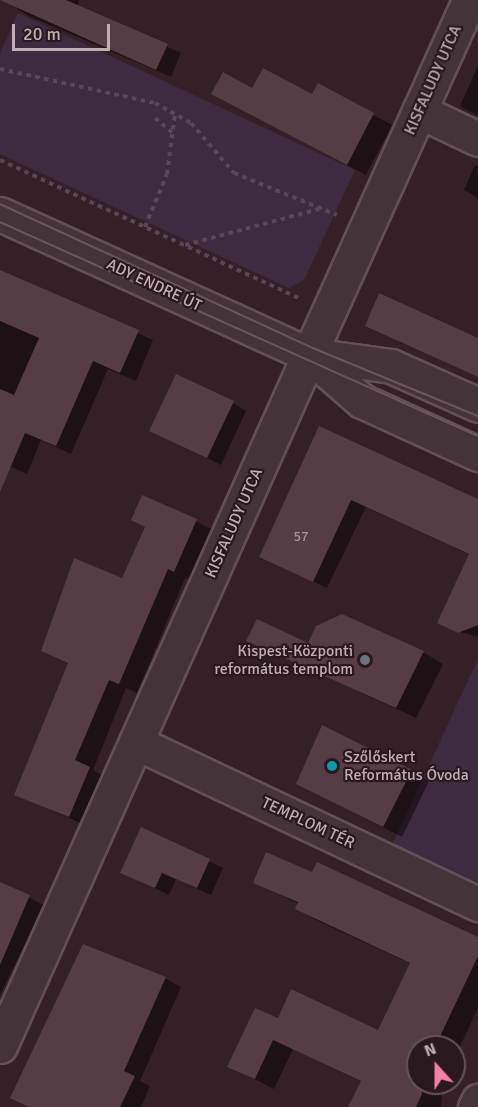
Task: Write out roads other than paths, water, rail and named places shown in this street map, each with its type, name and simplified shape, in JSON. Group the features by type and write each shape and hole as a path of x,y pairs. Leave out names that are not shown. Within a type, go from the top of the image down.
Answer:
{"street":[{"name":"KISFALUDY UTCA","path":"0,1046 469,0"},
{"path":"419,111 478,139"},
{"name":"ADY ENDRE ÚT","path":"0,214 309,355 362,401 478,454"},
{"name":"ADY ENDRE ÚT","path":"309,355 391,366 478,405"},
{"name":"TEMPLOM TÉR","path":"137,743 478,904"},
{"path":"475,1107 478,1101"}],"tram line":[{"path":"0,204 313,348 478,416"},
{"path":"0,222 478,436"}],"place":[{"name":"Kispest-Központi református templom","path":"365,660"},
{"name":"Szőlőskert Református Óvoda","path":"332,766"}]}
